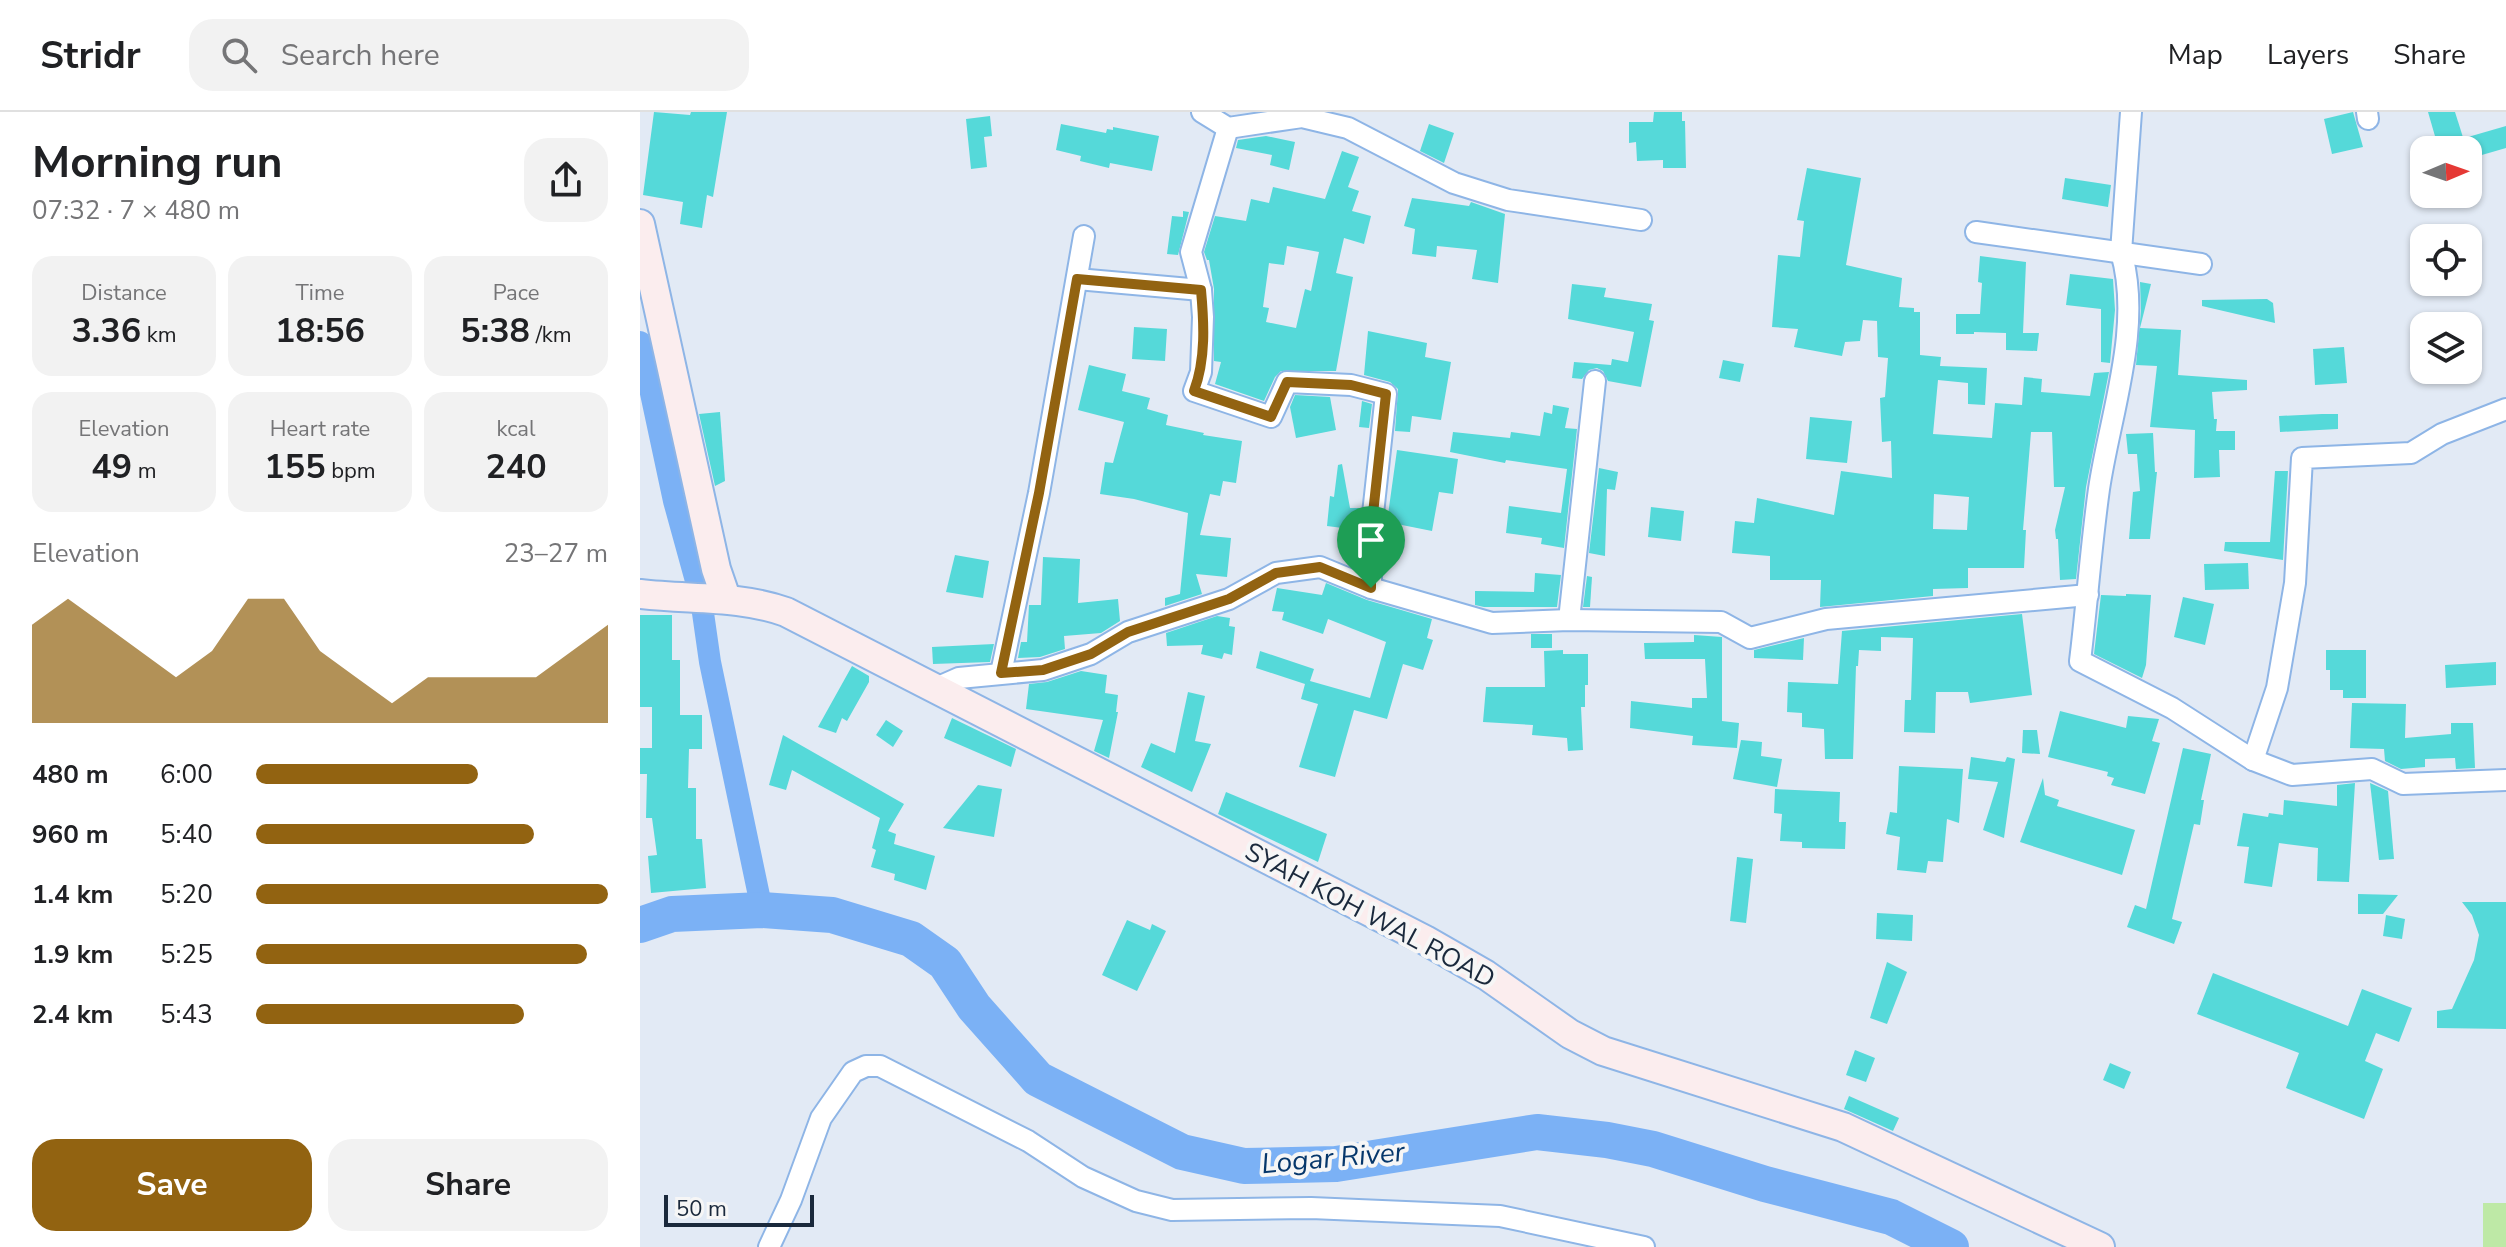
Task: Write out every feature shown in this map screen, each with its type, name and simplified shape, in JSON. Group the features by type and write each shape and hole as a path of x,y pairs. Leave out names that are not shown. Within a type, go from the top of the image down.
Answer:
{"street":[{"path":"1202,112 1228,128 1302,117 1348,128 1454,183 1487,194 1508,200 1641,220"},
{"path":"2131,112 2121,252 2128,274 2126,341 2099,487 2080,661 2172,708 2253,760 2292,775 2372,769 2403,784 2506,780"},
{"path":"1228,128 1191,252 1201,290 1203,317 1201,372 1194,391 1271,417 1287,382 1351,385 1386,394 1371,532 1371,588"},
{"path":"640,224 720,598"},
{"path":"1976,232 2201,264"},
{"path":"1001,673 1039,493 1084,236"},
{"path":"1077,279 1201,290"},
{"path":"1569,620 1595,381"},
{"path":"2253,760 2277,688 2295,583 2302,458 2411,453 2442,434 2506,409"},
{"path":"934,689 959,678 1043,670 1091,654 1128,632 1229,599 1276,573 1320,567 1371,588 1492,623 1569,620 1721,622 1750,638 1826,619 2088,595"},
{"name":"SYAH KOH WAL ROAD","path":"640,594 759,602 786,612 1425,940 1486,975 1570,1034 1603,1051 1843,1127 2100,1247"},
{"path":"769,1247 791,1200 821,1118 853,1072 866,1066 880,1066 1028,1141 1083,1177 1136,1201 1172,1210 1311,1208 1500,1216 1644,1247"}],"green space":[{"path":"2483,1203 2506,1203 2506,1247 2483,1247"}],"building":[{"path":"654,112 690,115 691,112 727,112 713,197 707,195 702,228 680,224 683,202 643,195"},
{"path":"1654,112 1682,112 1686,168 1663,168 1663,160 1637,161 1636,142 1629,143 1629,122 1653,122"},
{"path":"2353,112 2363,147 2332,154 2324,119"},
{"path":"2428,112 2455,112 2463,136 2435,136"},
{"path":"990,116 992,136 984,137 987,167 971,169 966,119"},
{"path":"1061,124 1106,133 1113,127 1159,136 1152,171 1110,163 1109,168 1080,161 1081,156 1056,150"},
{"path":"1429,124 1454,133 1444,163 1420,151"},
{"path":"2506,126 2506,148 2482,155 2482,136 2471,136"},
{"path":"1266,136 1295,142 1289,170 1270,165 1272,155 1236,148 1238,140"},
{"path":"1342,151 1359,157 1348,187 1359,191 1352,211 1371,216 1364,244 1344,238 1336,273 1353,277 1336,371 1281,371 1264,401 1215,384 1221,362 1214,361 1214,289 1209,260 1204,252 1215,216 1246,221 1251,199 1269,203 1273,187 1325,199","holes":["1287,246 1319,252 1311,291 1305,289 1296,328 1266,322 1269,308 1263,307 1269,263 1284,265"]},
{"path":"1807,168 1861,178 1846,265 1902,278 1899,307 1914,308 1914,312 1920,312 1920,355 1941,357 1940,366 1987,368 1985,405 1968,404 1968,383 1938,380 1933,434 1992,438 1995,403 2022,405 2024,377 2042,379 2041,392 2090,396 2094,373 2109,372 2086,487 2076,579 2060,580 2055,530 2065,487 2054,487 2052,432 2031,432 2023,530 2026,530 2024,568 1968,568 1968,588 1933,589 1933,596 1820,607 1821,580 1770,580 1770,556 1732,553 1735,521 1754,523 1757,498 1834,515 1841,471 1892,478 1891,441 1882,442 1880,398 1885,397 1888,358 1878,357 1877,321 1863,320 1860,341 1845,342 1842,356 1794,347 1798,329 1772,327 1778,255 1800,257 1804,221 1797,220","holes":["1934,494 1969,497 1967,530 1933,529"]},
{"path":"2065,178 2111,185 2108,207 2062,199"},
{"path":"1412,198 1469,206 1471,202 1505,214 1498,283 1472,279 1477,250 1437,246 1436,257 1412,254 1415,229 1404,226"},
{"path":"1183,211 1189,212 1178,255 1167,254 1172,216 1183,217"},
{"path":"1980,256 2026,262 2023,333 2039,333 2037,351 2006,350 2006,333 1956,334 1956,314 1980,314"},
{"path":"2070,274 2113,279 2115,310 2110,363 2101,362 2101,309 2066,305"},
{"path":"2140,282 2151,284 2140,328 2181,330 2178,375 2247,380 2247,390 2212,392 2216,431 2235,431 2235,450 2219,450 2220,477 2194,478 2195,430 2150,427 2157,366 2136,365"},
{"path":"1572,284 1606,288 1604,297 1652,304 1649,320 1654,321 1641,387 1608,381 1603,371 1597,368 1589,370 1582,379 1572,378 1574,362 1611,365 1612,359 1628,362 1634,332 1568,319"},
{"path":"2267,299 2273,303 2275,323 2202,306 2202,300"},
{"path":"1134,327 1167,329 1165,361 1132,359"},
{"path":"1368,331 1427,343 1425,357 1451,362 1441,420 1412,416 1410,432 1395,431 1398,389 1390,382 1364,375"},
{"path":"2344,347 2347,383 2315,385 2313,349"},
{"path":"1723,360 1744,364 1740,382 1719,378"},
{"path":"1089,365 1126,374 1122,391 1150,398 1147,409 1168,415 1166,425 1242,441 1236,483 1223,481 1220,496 1210,494 1200,535 1231,538 1227,577 1196,574 1202,594 1165,606 1165,598 1180,594 1188,513 1100,494 1105,462 1113,463 1124,422 1078,410"},
{"path":"1295,395 1330,397 1336,430 1296,438 1290,407"},
{"path":"1362,401 1372,404 1369,428 1359,427"},
{"path":"1553,405 1569,408 1565,428 1577,429 1564,548 1541,544 1542,538 1506,533 1509,506 1561,513 1567,469 1506,460 1505,463 1450,452 1453,432 1510,438 1511,432 1540,436 1544,412 1552,414"},
{"path":"720,412 725,481 715,486 699,414"},
{"path":"2338,414 2338,429 2280,432 2279,416"},
{"path":"1810,417 1852,421 1847,463 1806,459"},
{"path":"2153,433 2157,472 2150,539 2129,539 2133,492 2140,491 2137,454 2128,454 2126,434"},
{"path":"1397,450 1458,459 1453,494 1439,492 1432,531 1387,522"},
{"path":"1342,464 1350,508 1361,508 1358,530 1327,526 1330,496 1334,497 1338,465"},
{"path":"1599,468 1618,472 1615,490 1607,489 1605,556 1589,553"},
{"path":"2275,471 2288,471 2283,560 2224,551 2225,542 2270,542"},
{"path":"1651,507 1684,511 1681,541 1648,537"},
{"path":"955,555 989,561 983,598 946,592"},
{"path":"1043,557 1080,559 1078,603 1118,599 1120,621 1101,633 1064,636 1065,649 1040,657 1018,658 1021,642 1027,642 1029,605 1041,605"},
{"path":"2248,563 2249,589 2205,590 2204,564"},
{"path":"1535,573 1561,575 1557,607 1475,605 1475,591 1534,592"},
{"path":"1587,576 1592,577 1590,607 1583,607"},
{"path":"1326,583 1367,600 1432,619 1427,638 1433,640 1423,670 1403,664 1387,719 1354,710 1335,777 1299,767 1318,704 1301,699 1305,684 1256,668 1260,651 1314,669 1310,681 1370,698 1386,642 1328,619 1323,634 1282,620 1284,612 1272,611 1277,588 1322,595"},
{"path":"2101,595 2151,595 2146,665 2142,678 2094,654"},
{"path":"2183,597 2214,604 2205,645 2174,637"},
{"path":"2022,614 2032,695 1970,703 1968,692 1936,692 1935,733 1904,732 1905,700 1911,700 1913,638 1881,637 1881,651 1859,650 1853,759 1825,759 1824,729 1802,727 1802,713 1787,712 1788,682 1838,684 1842,631"},
{"path":"640,615 672,615 672,660 680,660 680,715 702,715 702,749 689,749 688,788 696,788 696,839 702,839 706,888 651,893 648,856 657,855 652,818 646,818 647,774 640,774 640,748 652,748 652,707 640,707"},
{"path":"1217,616 1230,618 1229,626 1235,627 1232,655 1224,653 1222,659 1201,654 1203,645 1167,646 1166,633"},
{"path":"1531,634 1552,634 1552,648 1531,648"},
{"path":"1694,635 1722,637 1722,721 1739,723 1737,748 1692,745 1693,736 1630,728 1631,701 1692,708 1692,698 1707,698 1705,659 1645,659 1644,643 1694,642"},
{"path":"1804,638 1803,660 1754,658 1754,650"},
{"path":"994,644 990,662 933,664 932,647"},
{"path":"1563,650 1563,654 1588,654 1588,685 1585,685 1585,707 1581,707 1583,750 1568,751 1567,738 1532,735 1533,725 1483,722 1486,687 1545,687 1544,651"},
{"path":"2326,650 2366,650 2366,698 2343,698 2343,690 2330,690"},
{"path":"2496,662 2496,685 2446,688 2445,665"},
{"path":"852,666 869,676 869,682 847,721 842,718 836,733 818,727"},
{"path":"1081,671 1107,675 1105,693 1118,695 1118,712 1109,758 1094,751 1103,720 1026,709 1029,684 1047,682"},
{"path":"1188,692 1205,696 1195,741 1211,744 1192,792 1141,767 1151,743 1175,753"},
{"path":"2352,703 2406,704 2405,738 2451,734 2451,723 2473,723 2475,768 2456,769 2455,758 2425,759 2425,767 2401,769 2385,761 2384,749 2350,748"},
{"path":"2060,711 2126,728 2128,716 2159,719 2152,741 2160,743 2145,794 2111,785 2114,778 2107,776 2108,772 2048,757"},
{"path":"952,718 1016,749 1011,767 944,738"},
{"path":"886,720 903,731 893,747 876,735"},
{"path":"2023,730 2037,730 2040,754 2022,753"},
{"path":"783,735 904,804 888,831 896,834 894,844 935,856 926,890 894,880 895,874 871,867 876,850 872,848 880,818 792,770 786,790 769,785"},
{"path":"1741,740 1762,742 1761,756 1782,759 1777,787 1733,779"},
{"path":"2183,748 2211,754 2201,800 2204,800 2200,825 2194,824 2172,919 2182,922 2174,944 2127,927 2135,905 2146,909"},
{"path":"1971,757 2005,762 2007,757 2015,759 2004,838 1983,830 1998,782 1968,779"},
{"path":"1899,766 1963,769 1959,823 1947,819 1943,862 1928,861 1926,873 1897,870 1900,837 1886,834 1890,812 1897,813"},
{"path":"2043,778 2045,795 2059,800 2057,806 2135,830 2122,875 2020,842"},
{"path":"2355,783 2349,882 2317,881 2318,848 2279,843 2272,887 2244,883 2249,847 2237,846 2243,813 2268,817 2269,813 2283,815 2284,800 2337,806 2337,785"},
{"path":"2370,783 2388,791 2394,859 2379,860"},
{"path":"978,785 1002,789 994,837 943,828"},
{"path":"1775,789 1840,792 1839,822 1846,822 1845,849 1802,848 1802,842 1780,841 1782,814 1774,813"},
{"path":"1226,792 1327,834 1318,862 1218,814"},
{"path":"1737,857 1753,859 1746,923 1730,921"},
{"path":"2358,894 2398,895 2383,914 2358,914"},
{"path":"2462,902 2506,902 2506,1029 2437,1028 2437,1011 2452,1009 2474,960 2479,935 2472,915"},
{"path":"1877,913 1913,915 1912,941 1876,939"},
{"path":"2386,915 2405,919 2402,939 2383,936"},
{"path":"1127,920 1150,930 1152,924 1166,931 1137,991 1102,975"},
{"path":"1887,962 1907,972 1887,1024 1870,1018"},
{"path":"2213,973 2348,1026 2362,989 2412,1008 2399,1042 2376,1033 2365,1061 2383,1069 2364,1119 2286,1088 2299,1053 2197,1014"},
{"path":"1855,1050 1875,1058 1866,1082 1846,1075"},
{"path":"2110,1063 2131,1072 2124,1089 2103,1080"},
{"path":"1849,1096 1899,1118 1893,1131 1844,1109"}],"waterway":[{"path":"640,342 674,501 701,599 710,662 762,910"},
{"name":"Logar River","path":"640,925 672,914 762,910 832,915 911,939 945,963 974,1007 1038,1079 1182,1152 1244,1166 1336,1164 1537,1132 1607,1140 1653,1149 1765,1184 1891,1217 1951,1247"}],"route":[{"path":"1077,279 1201,290 1201,372 1194,391 1271,417 1287,382 1351,385 1386,394 1371,532 1371,588 1320,567 1276,573 1229,599 1128,632 1091,654 1043,670 1001,673 1039,493 1077,279"}]}
